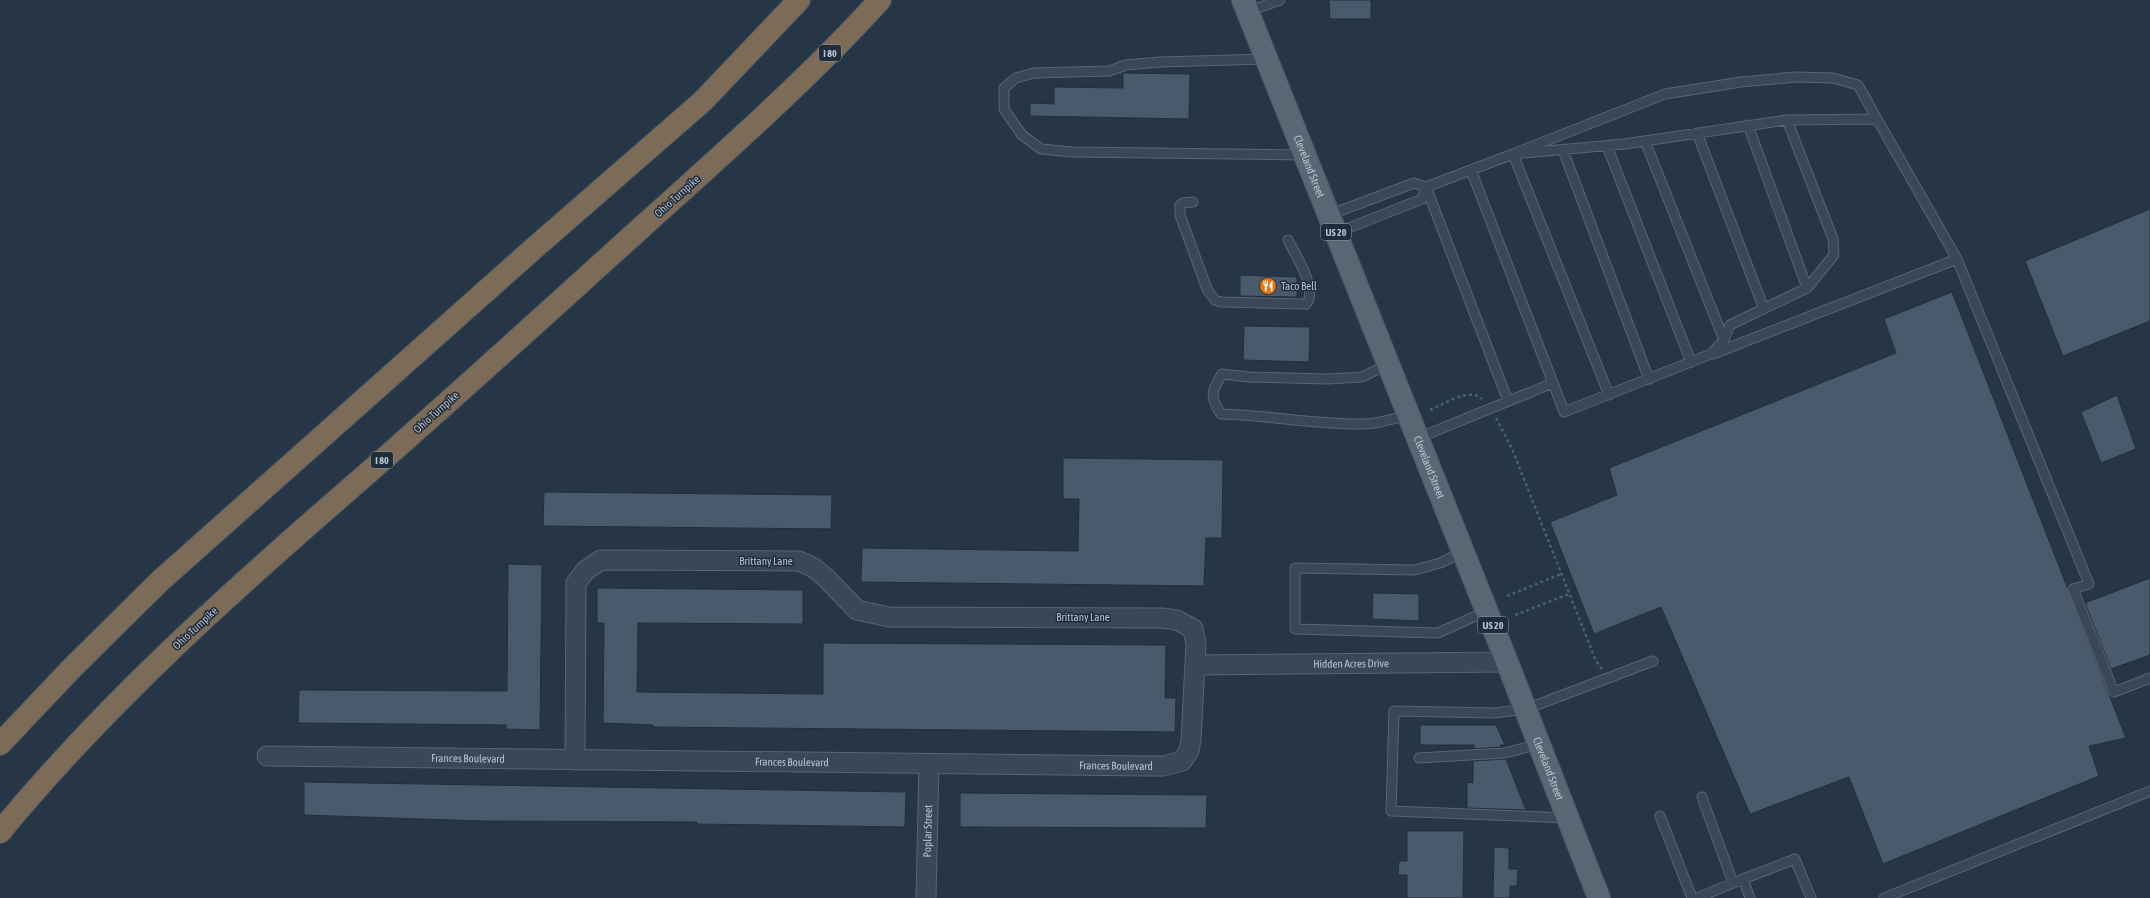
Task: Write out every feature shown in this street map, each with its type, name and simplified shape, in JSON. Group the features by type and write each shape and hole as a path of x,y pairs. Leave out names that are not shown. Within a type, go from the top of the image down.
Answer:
{"highway":[{"path":"0,744 72,668 160,581 526,255 703,101 799,0"},
{"name":"Ohio Turnpike","path":"0,832 99,722 173,648 251,575 538,322 778,103 842,42 880,0"}],"main road":[{"name":"Cleveland Street","path":"1245,6 1464,552 1599,898"}],"street":[{"name":"Brittany Lane","path":"575,760 576,583 593,564 601,560 799,561 814,568 858,610 889,617 1162,618 1177,620 1193,629"},
{"name":"Frances Boulevard","path":"266,756 1148,766 1175,764 1185,759 1191,740 1196,644 1193,629"},
{"name":"Hidden Acres Drive","path":"1195,665 1507,662"},
{"name":"Poplar Street","path":"926,898 928,764"}],"lane":[{"path":"1245,6 1280,0"},
{"path":"1267,59 1126,64 1109,72 1034,73 1016,78 1004,88 1004,109 1022,135 1041,149 1072,152 1305,155"},
{"path":"1333,224 1414,183 1426,187 1665,94 1741,82 1796,77 1833,78 1858,85 1957,259 2089,584 2073,589 2114,692 2150,678"},
{"path":"1513,154 1607,146 1787,120 1877,119"},
{"path":"1711,354 1724,340 1730,325 1807,288 1834,255 1833,239 1787,120"},
{"path":"1748,125 1807,288"},
{"path":"1697,133 1764,309"},
{"path":"1645,141 1724,340"},
{"path":"1607,146 1691,362"},
{"path":"1563,150 1649,379"},
{"path":"1513,154 1609,396"},
{"path":"1471,170 1564,412 1609,396 1711,354 1957,259"},
{"path":"1333,224 1422,199 1426,187"},
{"path":"1426,187 1508,401"},
{"path":"1193,202 1183,203 1180,205 1180,215 1207,289 1215,300 1221,302 1306,304 1310,296 1309,283 1288,240"},
{"path":"1389,364 1362,377 1249,377 1222,374 1213,389 1214,405 1221,414 1246,415 1299,421 1366,424 1409,414"},
{"path":"1418,438 1553,383"},
{"path":"1464,552 1415,570 1295,568 1295,629 1438,632 1487,611"},
{"path":"1568,818 1391,811 1394,711 1495,713 1526,710 1653,661"},
{"path":"1419,758 1505,753 1539,744"},
{"path":"1884,898 2150,791"},
{"path":"1702,797 1733,883"},
{"path":"1660,816 1692,898"},
{"path":"1697,898 1795,859 1811,898"},
{"path":"1743,879 1750,898"}],"path":[{"path":"1430,410 1467,395 1479,396 1484,401"},
{"path":"1495,415 1512,449 1596,661 1600,667"},
{"path":"1507,596 1562,574"},
{"path":"1515,615 1569,594"}],"building":[{"path":"1329,0 1371,0 1371,19 1330,19"},
{"path":"1123,73 1190,74 1189,119 1030,116 1030,103 1054,104 1054,87 1123,88"},
{"path":"2150,209 2150,321 2063,356 2025,261"},
{"name":"Taco Bell","path":"1240,275 1297,277 1297,297 1240,296"},
{"path":"1952,292 2126,738 2089,746 2099,776 1883,864 1849,777 1750,814 1661,607 1594,634 1550,522 1617,495 1609,468 1896,353 1884,319"},
{"path":"1244,326 1310,327 1309,362 1243,360"},
{"path":"2117,395 2136,449 2101,463 2081,412"},
{"path":"1063,458 1223,460 1222,538 1206,538 1204,586 861,582 862,548 1078,551 1079,499 1063,499"},
{"path":"544,492 832,495 831,529 543,526"},
{"path":"508,564 542,565 540,730 506,729 506,725 298,723 299,690 507,691"},
{"path":"2150,578 2150,655 2111,669 2085,603"},
{"path":"597,588 803,590 803,624 638,623 637,692 823,694 823,643 1166,645 1165,698 1176,698 1175,732 653,727 653,725 603,723 604,623 597,623"},
{"path":"1373,593 1419,594 1419,621 1372,619"},
{"path":"1420,725 1496,725 1505,745 1500,745 1501,747 1474,749 1474,745 1420,745"},
{"path":"1506,759 1526,810 1467,808 1467,782 1473,783 1473,761"},
{"path":"304,782 906,792 905,827 697,824 697,822 481,821 304,815"},
{"path":"960,793 1207,795 1206,828 960,827"},
{"path":"1407,831 1464,831 1463,898 1407,898 1407,875 1398,875 1399,861 1407,861"},
{"path":"1494,847 1509,848 1509,869 1518,869 1517,886 1510,886 1510,898 1493,898"}],"place":[{"name":"Taco Bell","path":"1268,286"}]}
